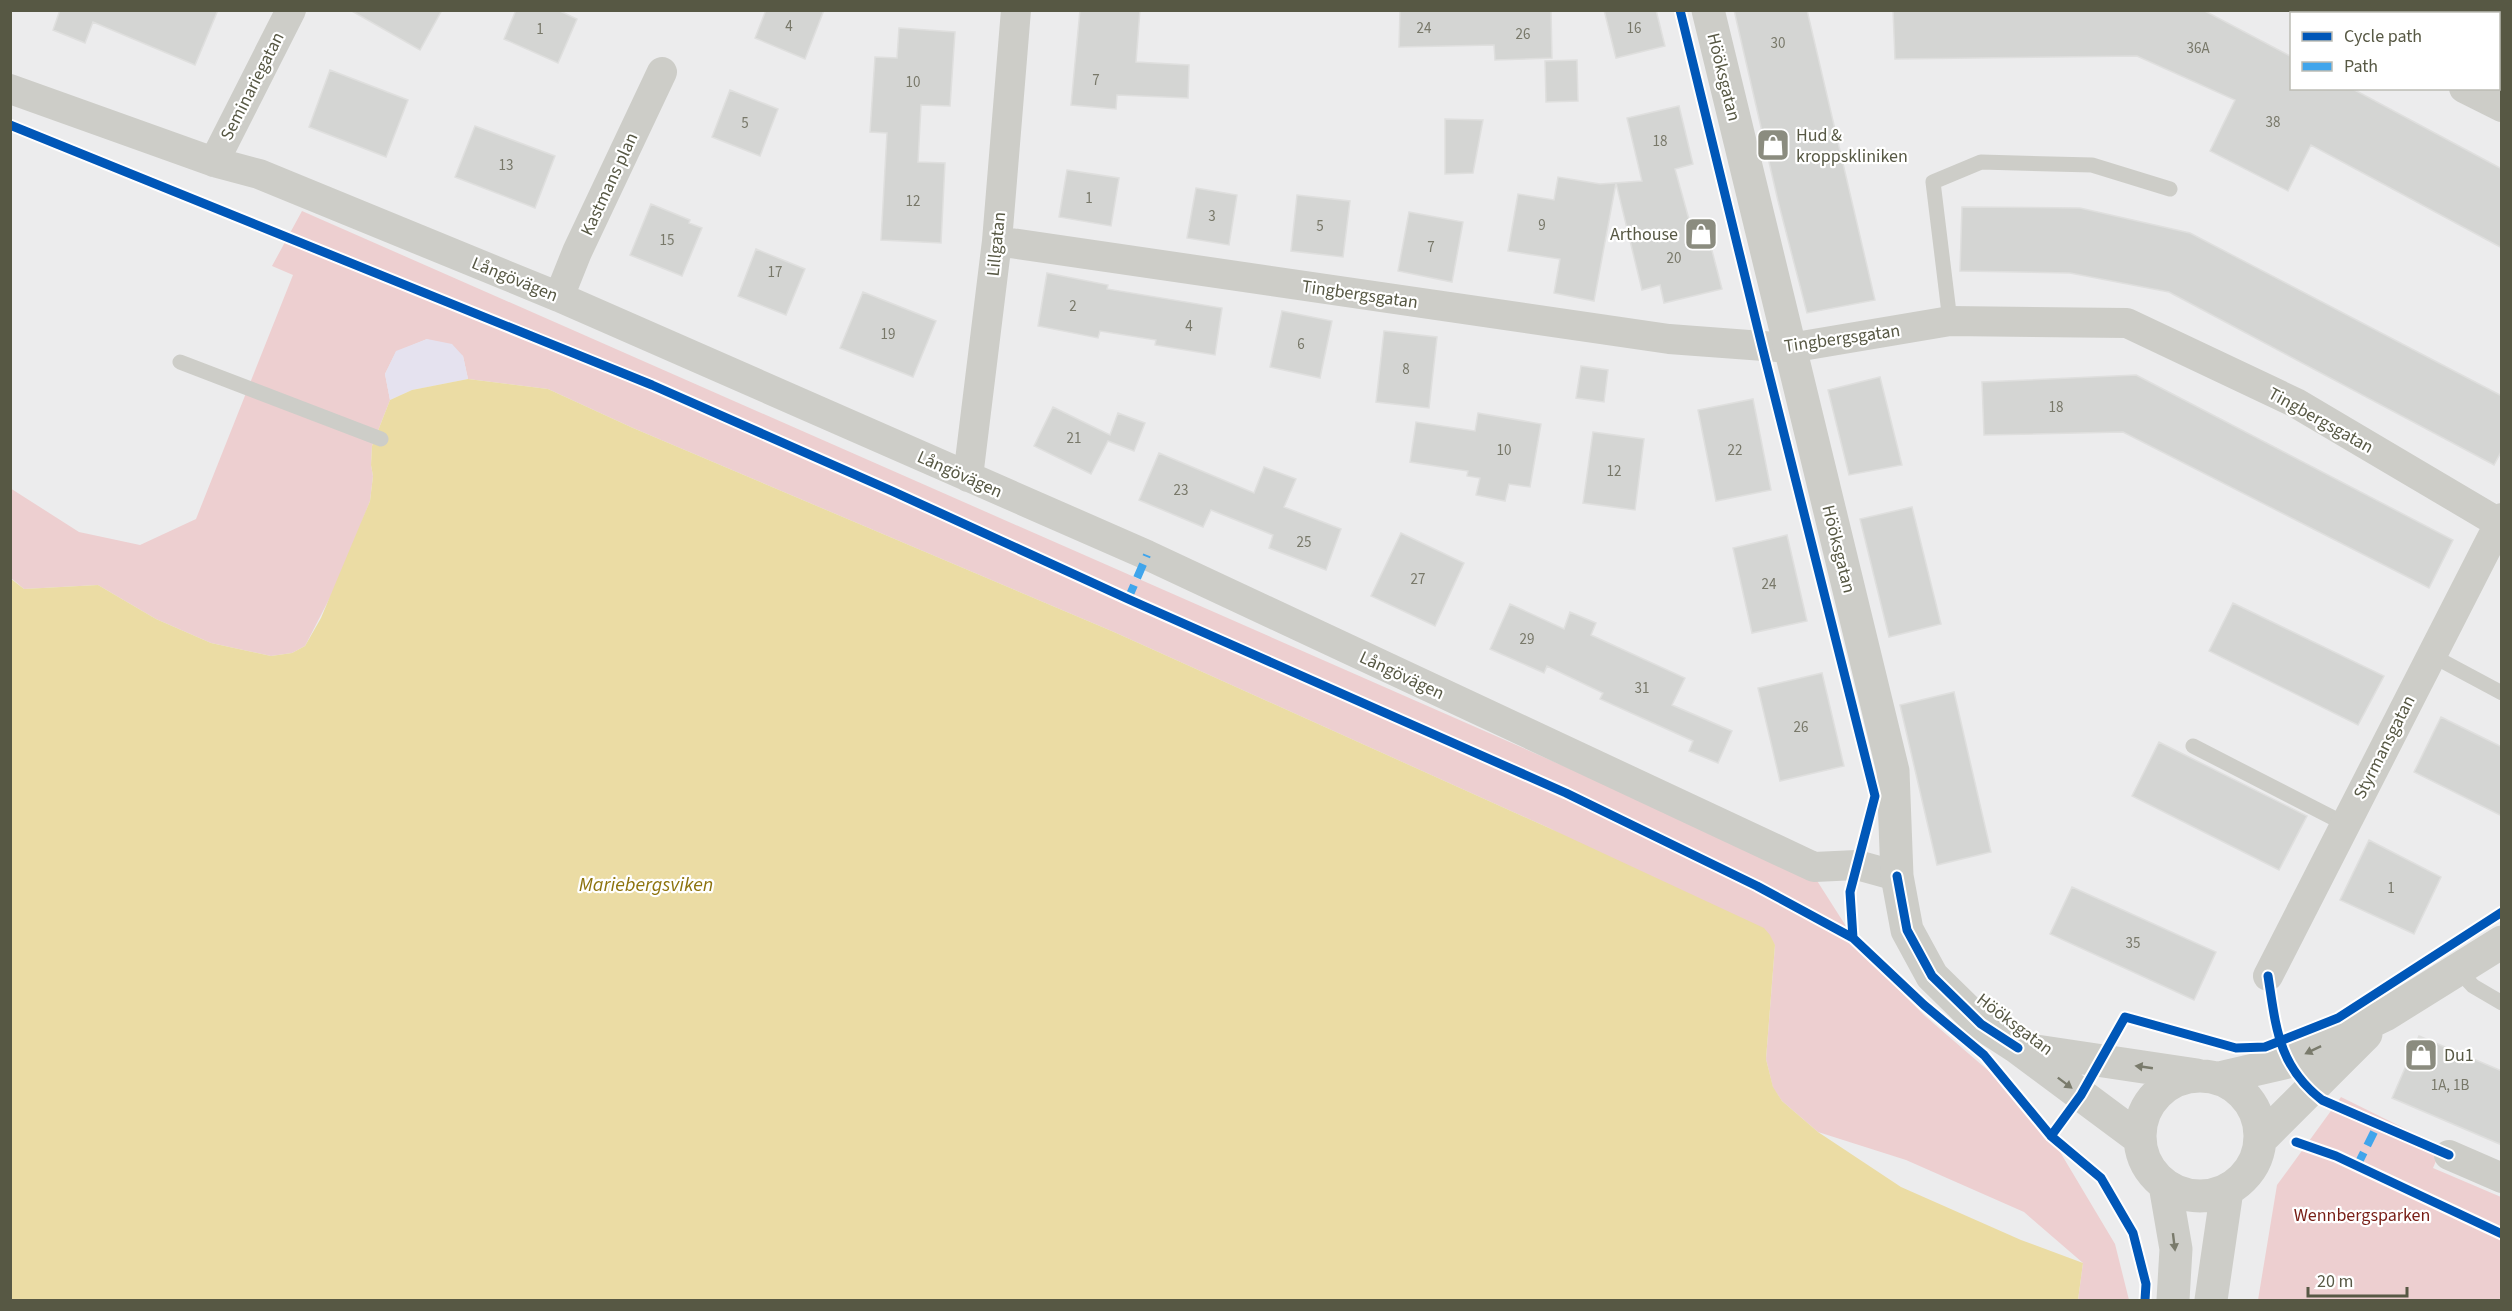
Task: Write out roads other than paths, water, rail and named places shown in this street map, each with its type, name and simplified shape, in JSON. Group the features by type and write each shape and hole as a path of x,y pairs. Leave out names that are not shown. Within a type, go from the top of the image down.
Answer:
{"street":[{"name":"Seminariegatan","path":"214,162 291,10"},
{"name":"Lillgatan","path":"968,477 997,241 1016,10"},
{"name":"Hööksgatan","path":"1708,10 1893,771 1897,876 1907,930 1932,976 1981,1023 2139,1138"},
{"name":"Kastmans plan","path":"559,297 577,252 662,72"},
{"name":"Långövägen","path":"10,89 214,162 259,174 559,297 1147,555 1814,867 1857,865 1897,876"},
{"path":"2468,90 2502,107"},
{"name":"Tingbergsgatan","path":"997,241 1669,339 1790,348 1950,321 2127,323 2296,403 2500,520"},
{"name":"Styrmansgatan","path":"2268,976 2500,520"},
{"path":"2210,1077 2234,1085 2246,1096 2259,1124 2260,1140 2255,1160 2244,1177 2227,1190 2212,1195 2196,1196 2165,1185 2146,1162 2139,1138 2144,1114 2154,1097 2169,1084 2184,1078 2210,1077 2288,1062 2385,1015 2502,942"},
{"path":"2260,1140 2385,1015"},
{"name":"Hööksgatan","path":"2018,1048 2210,1077"},
{"path":"2449,1155 2502,1178"},
{"path":"2165,1185 2176,1249 2173,1300"},
{"path":"2211,1300 2227,1190"}],"lane":[{"path":"1950,321 1933,182 1981,162 2092,165 2170,189"},
{"path":"180,362 381,439"},
{"path":"2431,655 2502,693"},
{"path":"2193,746 2345,824"},
{"path":"2458,970 2473,986 2502,1003"}],"water":[{"name":"Mariebergsviken","path":"468,379 548,389 633,428 1114,632 1549,828 1764,928 1775,945 1766,1059 1773,1087 1782,1101 1818,1132 1901,1187 2021,1240 2083,1263 2078,1300 11,1300 10,578 24,589 98,585 156,619 211,643 271,656 292,653 305,646 321,618 370,501 373,476 372,446 390,400 412,390"}],"place":[{"name":"Hud & kroppskliniken","path":"1773,145"},
{"name":"Arthouse","path":"1701,234"},
{"name":"Du1","path":"2421,1055"}],"park label":[{"name":"Wennbergsparken","path":"2362,1215"}]}
